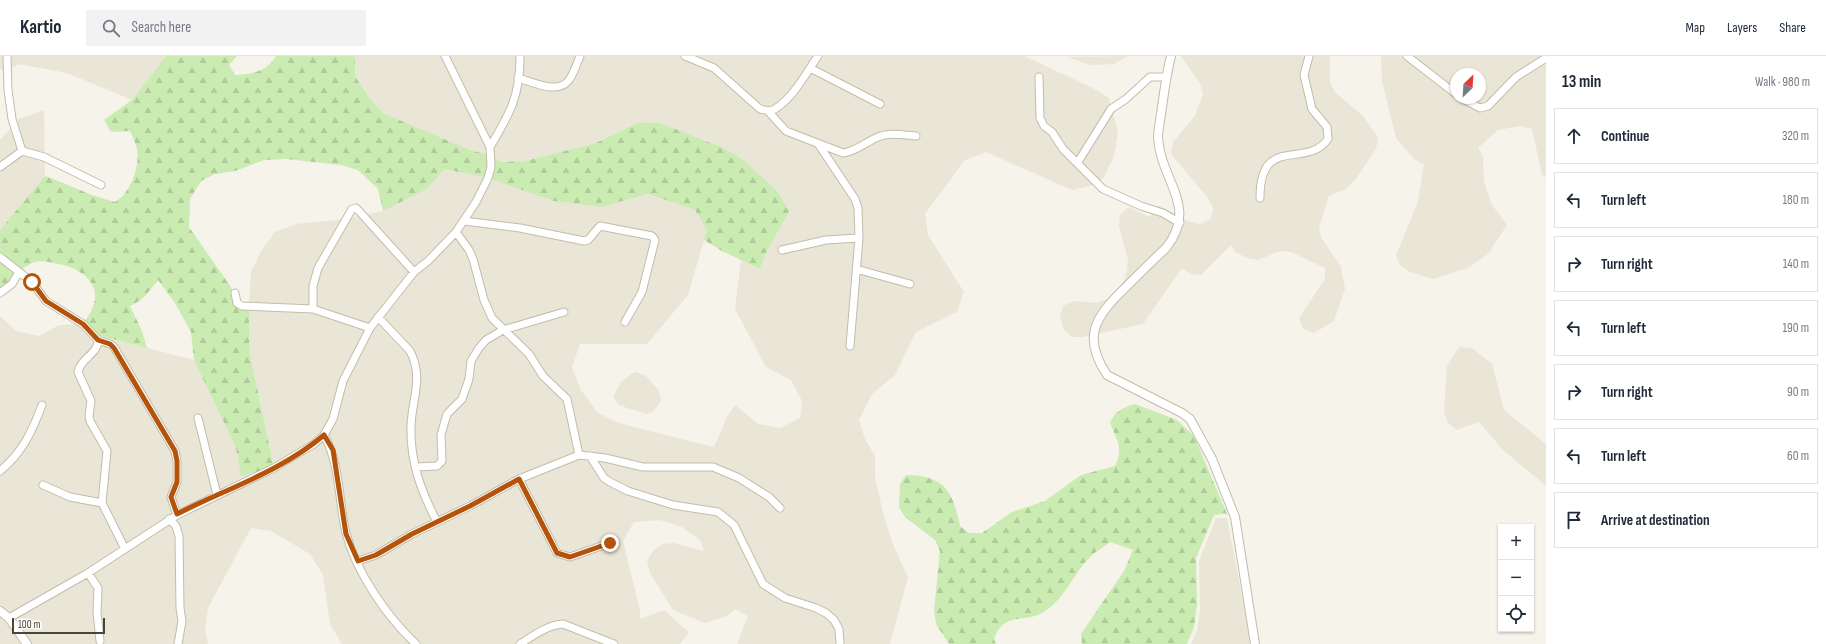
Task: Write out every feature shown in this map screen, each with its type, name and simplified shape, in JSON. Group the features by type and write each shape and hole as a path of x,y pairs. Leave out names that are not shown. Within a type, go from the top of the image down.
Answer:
{"street":[{"path":"7,56 8,90 12,118 22,151"},
{"path":"8,618 88,573 177,514 274,468 314,444 324,435 334,418 343,381 370,328 414,272 428,261 456,232 476,202 488,178 491,167 490,147 445,56"},
{"path":"490,147 513,106 520,56"},
{"path":"518,78 550,87 557,87 566,83 570,79 580,56"},
{"path":"685,56 714,68 760,109 768,111 775,109 791,94 818,56"},
{"path":"1171,56 1166,77 1158,136 1159,151 1180,209 1180,223 1173,239 1166,248 1104,308 1094,328 1095,351 1100,364 1107,375 1182,413 1190,419 1198,432 1212,459 1235,517 1255,644"},
{"path":"1260,198 1262,175 1272,160 1281,156 1295,155 1313,149 1325,143 1328,139 1327,127 1312,109 1304,75 1309,56"},
{"path":"1407,56 1450,89"},
{"path":"1472,104 1480,108 1488,106 1516,77 1546,58"},
{"path":"810,68 880,104"},
{"path":"1039,77 1040,118 1044,126 1052,132 1063,149 1078,162 1103,189 1141,206 1163,213 1180,223"},
{"path":"1078,162 1111,109 1126,99 1150,77 1166,77"},
{"path":"768,111 786,131 843,154 849,153 886,134 916,136"},
{"path":"819,145 855,199 858,208 859,238 850,346"},
{"path":"0,167 22,151"},
{"path":"22,151 44,157 101,185"},
{"path":"313,309 313,286 316,272 352,209 356,208 359,211 414,272"},
{"path":"464,221 520,228 584,241 588,240 600,226 652,236 655,240 642,292 625,322"},
{"path":"456,232 469,250 473,259 488,310 497,325 513,337 529,354 543,376 567,399 578,456"},
{"path":"782,250 826,240 859,238"},
{"path":"0,257 32,282 46,301 83,324 98,340 110,344 114,348 175,451 177,461 177,482 171,497 177,514"},
{"path":"856,269 910,284"},
{"path":"0,293 12,284 19,272"},
{"path":"235,293 237,303 242,306 313,309 370,328"},
{"path":"416,467 437,466 440,463 441,435 447,414 457,405 468,386 471,361 486,340 503,330 564,312"},
{"path":"378,317 410,351 418,373 418,384 412,404 411,426 416,467 419,485 437,522"},
{"path":"98,340 96,348 81,363 78,372 91,401 89,416 90,421 107,451 102,504 125,549"},
{"path":"0,471 10,463 23,448 32,433 42,405"},
{"path":"198,418 217,495"},
{"path":"324,435 333,450 346,534 378,599 404,633 416,644"},
{"path":"358,561 376,555 412,534 519,479 578,456 605,458 643,467 713,467 739,478 769,497 780,508"},
{"path":"590,456 604,478 628,491 673,505 718,512 727,518 734,525 744,542 763,584 785,598 816,608 826,613 834,620 839,629 840,644"},
{"path":"519,479 557,553 570,557 610,543"},
{"path":"43,485 70,497 102,504"},
{"path":"169,519 176,526 179,536 180,608 182,621 178,644"},
{"path":"88,573 98,588 96,612 100,641"},
{"path":"0,611 8,618 27,644"},
{"path":"520,644 556,624 572,627 614,644"}],"shaded area":[{"path":"0,56 166,56 132,100 67,73 18,64 7,72 0,69"},
{"path":"355,56 1024,56 1091,87 1109,98 1118,132 1114,156 1104,177 1097,184 1072,190 986,152 964,161 925,214 928,235 964,292 957,312 916,332 895,375 872,394 859,420 865,439 875,456 875,477 883,513 894,547 908,577 890,644 737,644 748,616 735,609 727,616 705,623 673,610 650,573 647,561 653,551 662,544 674,543 704,551 700,540 682,527 660,520 634,522 623,541 640,610 640,619 664,610 689,632 680,644 342,644 330,624 323,575 310,554 271,531 251,528 208,608 205,630 208,644 0,644 0,316 16,331 39,336 59,325 83,324 94,334 194,360 236,448 241,475 274,468 249,350 251,272 261,251 275,232 296,224 345,219 383,211 427,189 443,169 488,178 553,201 601,207 648,194 695,210 707,230 688,295 647,344 580,344 572,367 581,390 598,413 619,423 714,447 727,417 735,405 758,424 780,428 800,418 802,401 791,380 766,367 735,309 741,260 760,269 766,253 637,123 596,143 525,161 502,162 492,156 470,150 383,113 368,96 355,76"},
{"path":"1128,56 1114,64 1090,65 1068,57"},
{"path":"1181,56 1330,56 1330,82 1335,92 1363,116 1378,138 1376,149 1355,180 1346,189 1329,196 1319,227 1321,237 1341,267 1345,289 1334,321 1314,333 1303,329 1299,318 1325,279 1325,268 1291,252 1280,251 1258,260 1247,258 1235,252 1231,245 1201,275 1191,274 1182,268 1143,324 1083,337 1072,337 1064,330 1060,317 1063,306 1074,301 1096,303 1107,299 1116,293 1123,283 1127,271 1128,260 1119,226 1120,215 1129,207 1150,217 1158,205 1188,221 1200,224 1211,219 1213,208 1208,198 1171,154 1173,142 1195,116 1203,94 1200,83"},
{"path":"1381,56 1546,56 1546,177 1542,175 1532,129 1520,126 1498,130 1478,148 1483,157 1484,182 1492,205 1507,225 1488,254 1468,268 1433,279 1410,272 1400,265 1396,255 1418,202 1424,164 1414,159 1396,138 1382,81"},
{"path":"44,110 45,176 0,230 0,140 19,119"},
{"path":"1459,347 1472,348 1492,364 1504,410 1546,444 1546,486 1503,450 1479,422 1457,430 1448,423 1444,413 1447,366"},
{"path":"636,372 646,376 659,391 661,401 653,412 647,414 619,405 613,397 621,382"},
{"path":"1216,518 1227,518 1251,644 1191,644 1197,631 1200,609 1199,561"}],"green space":[{"path":"166,56 237,56 229,65 235,75 253,73 264,69 276,56 355,56 355,76 368,96 383,113 470,150 492,156 502,162 525,161 596,143 637,123 660,123 723,148 742,159 777,191 789,211 766,253 760,269 722,251 704,240 707,230 695,210 648,194 601,207 553,201 488,178 444,169 427,189 383,211 378,189 358,170 341,165 286,159 264,160 235,171 215,174 201,181 190,199 189,227 235,293 237,303 249,306 249,350 274,468 241,476 236,448 194,360 191,332 175,303 158,280 143,298 130,306 142,331 147,348 94,334 83,324 93,306 95,292 89,280 84,275 72,268 41,261 35,262 20,271 0,292 0,230 45,176 97,197 115,202 126,192 136,171 138,156 135,142 130,131 111,132 104,120 132,100"},
{"path":"1135,404 1177,420 1194,436 1228,516 1225,514 1214,515 1196,558 1197,605 1194,627 1187,644 1082,644 1081,634 1124,571 1133,550 1110,542 1090,557 1050,608 1034,616 1008,621 1003,625 998,630 994,639 996,644 949,644 936,624 934,611 940,551 935,540 905,517 899,507 900,484 906,475 930,478 938,482 950,495 960,526 969,533 982,533 1012,512 1045,501 1081,475 1115,466 1118,460 1119,449 1110,423 1120,410"}],"route":[{"path":"32,282 40,295 46,301 56,309 83,324 98,340 110,344 114,348 151,408 175,451 177,461 177,486 171,497 177,514 274,468 314,444 324,435 333,450 346,534 358,561 376,555 412,534 470,506 519,479 557,553 570,557 610,543"}]}
